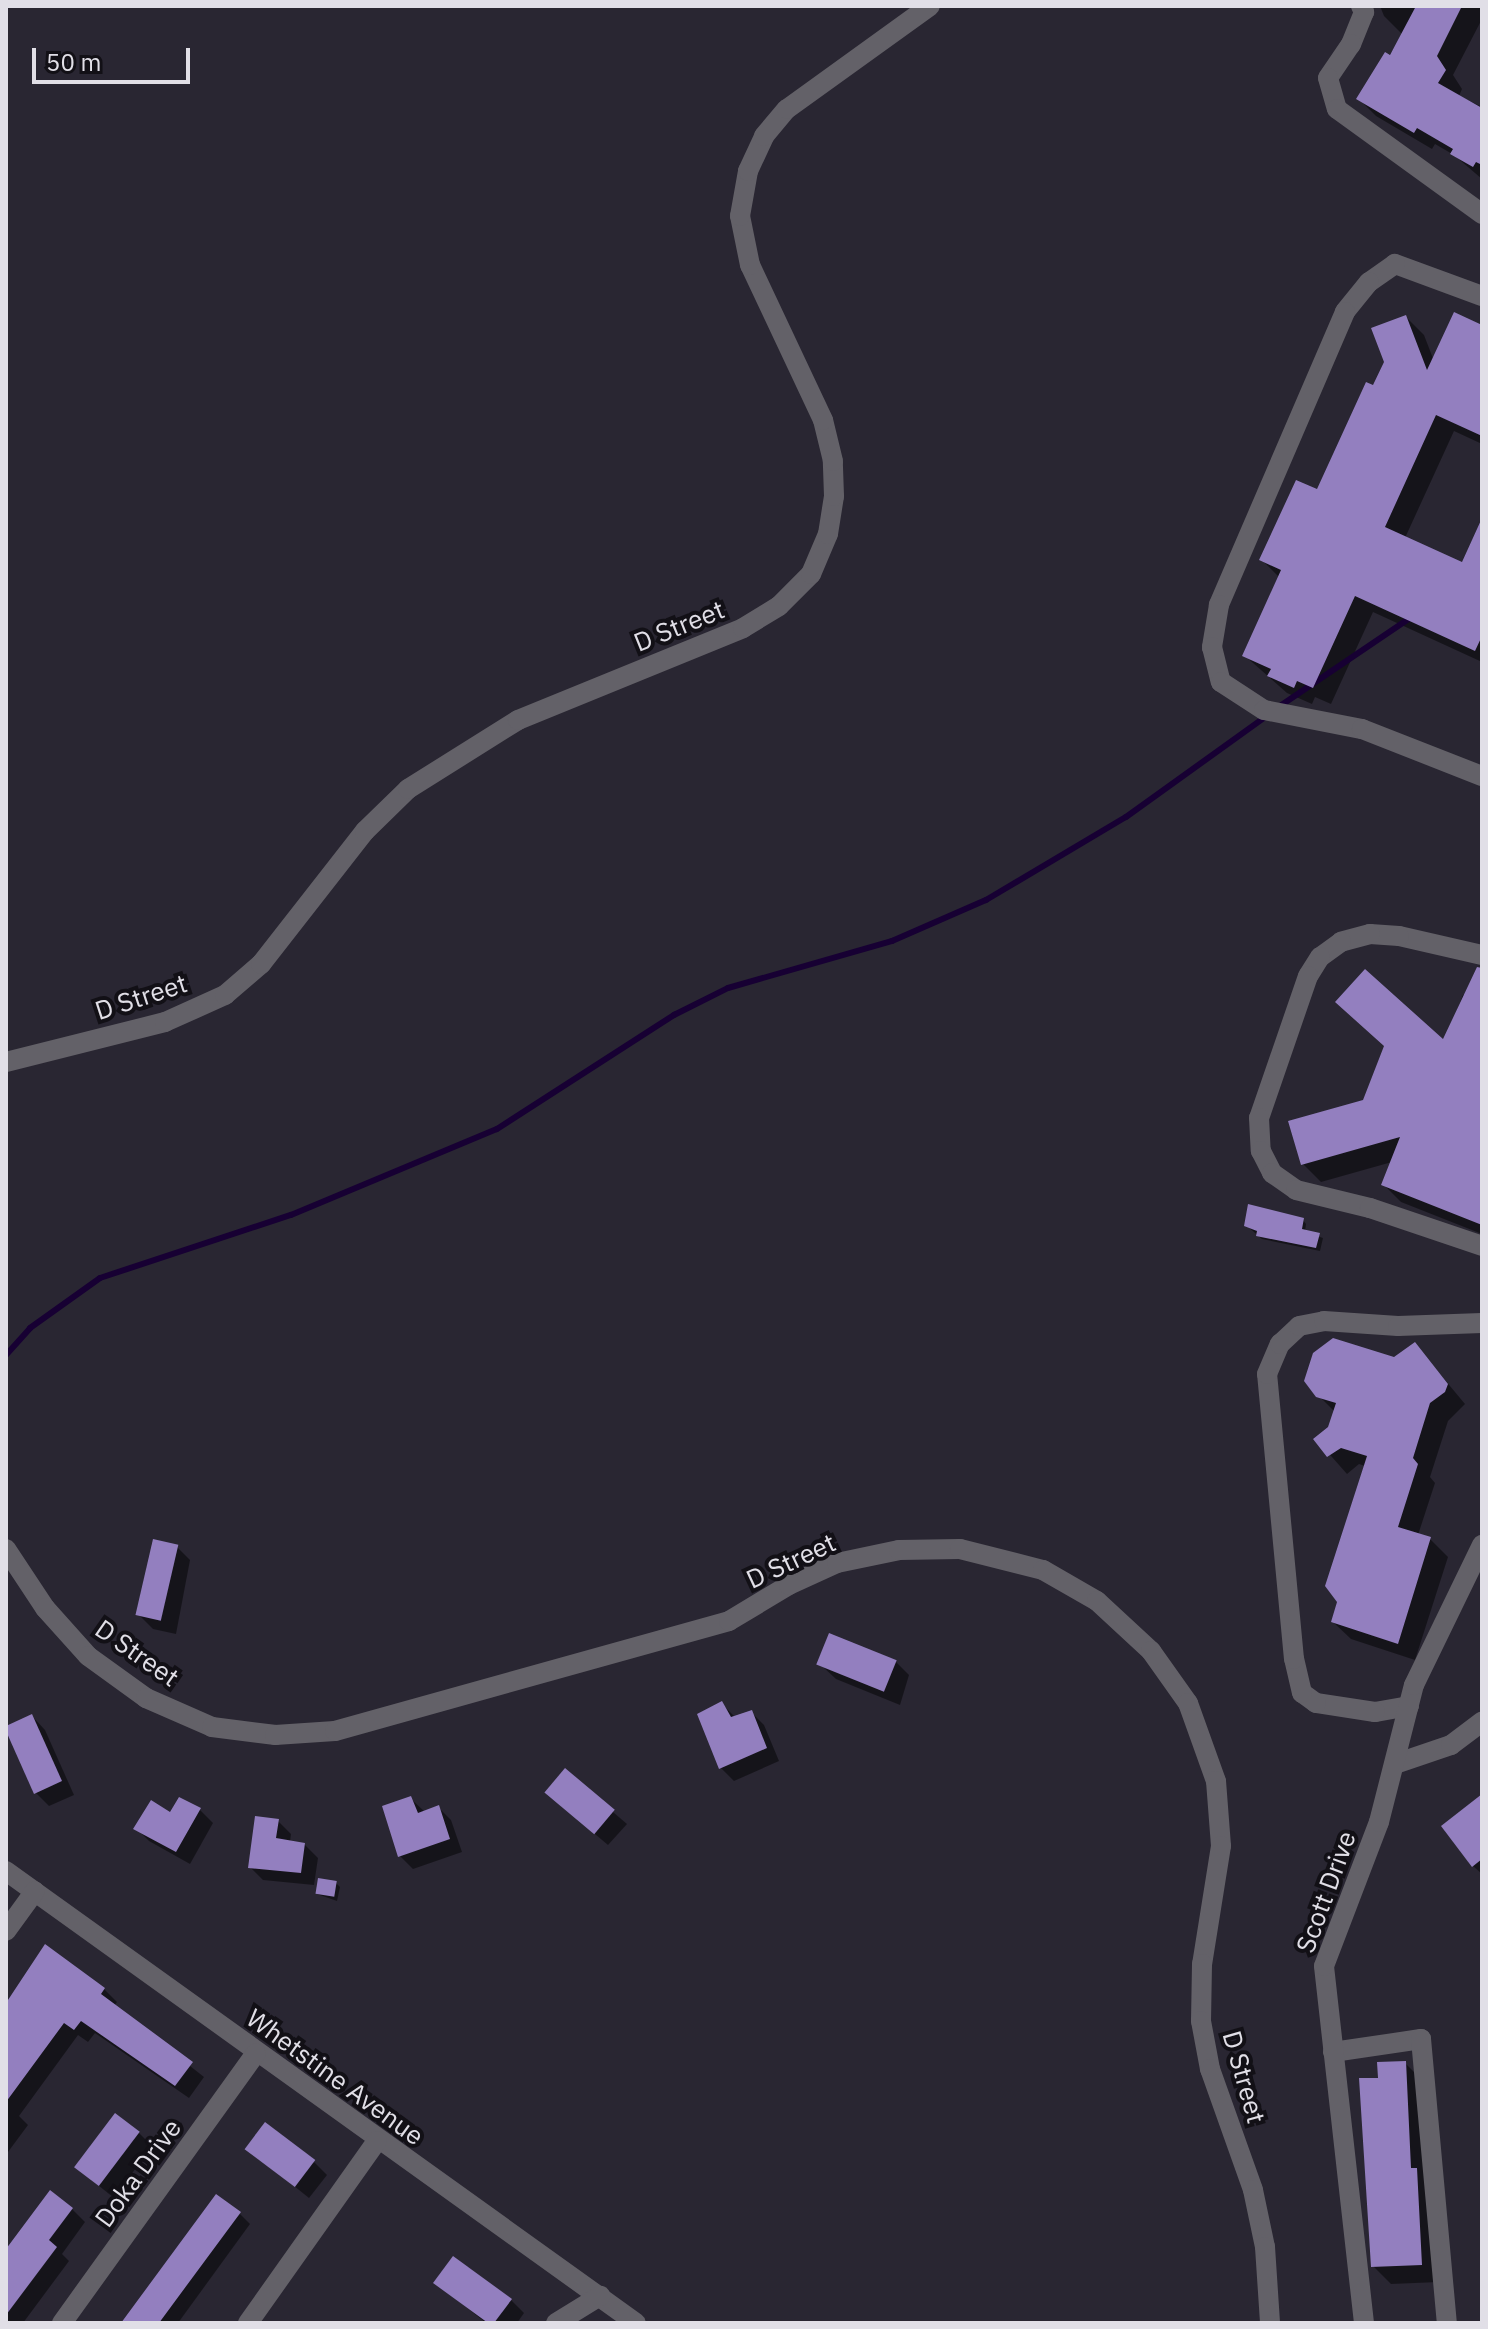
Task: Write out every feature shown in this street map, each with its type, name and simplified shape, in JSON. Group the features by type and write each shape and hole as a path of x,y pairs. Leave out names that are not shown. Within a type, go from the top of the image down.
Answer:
{"street":[{"name":"D Street","path":"6,1062 165,1022 225,995 261,964 365,831 408,789 518,720 743,628 779,606 811,574 828,534 834,496 833,461 823,420 750,265 740,216 748,171 764,136 787,109 930,6"},
{"path":"1361,6 1364,12 1351,44 1328,78 1337,109 1482,214"},
{"path":"1482,296 1395,264 1369,282 1345,312 1219,605 1212,647 1221,682 1264,710 1362,729 1482,776"},
{"path":"1482,955 1399,936 1370,934 1341,942 1320,957 1308,976 1259,1118 1261,1151 1272,1173 1296,1190 1370,1208 1482,1246"},
{"path":"1409,1706 1375,1712 1316,1703 1302,1693 1294,1659 1267,1374 1280,1344 1299,1326 1324,1321 1398,1326 1482,1323"},
{"name":"Scott Drive","path":"1364,2323 1324,1966 1379,1822 1414,1685 1482,1545"},
{"name":"D Street","path":"6,1549 45,1608 88,1656 146,1698 212,1727 275,1735 335,1731 729,1621 789,1585 837,1563 899,1550 960,1549 1043,1570 1097,1601 1151,1651 1188,1703 1216,1781 1221,1846 1202,1964 1201,2021 1210,2069 1253,2190 1265,2247 1270,2323"},
{"path":"1395,1764 1451,1745 1482,1722"},
{"name":"Whetstine Avenue","path":"6,1871 377,2141 636,2323"},
{"path":"6,1931 35,1891"},
{"path":"1333,2052 1421,2039 1447,2323"},
{"name":"Doka Drive","path":"62,2323 256,2053"},
{"path":"248,2323 377,2141"},
{"path":"556,2323 600,2296"}],"building":[{"path":"1416,6 1462,6 1437,56 1446,70 1438,83 1482,108 1482,165 1476,162 1473,167 1450,154 1453,149 1417,128 1414,133 1356,99 1385,52 1390,55"},
{"path":"1454,312 1482,325 1482,436 1436,415 1385,527 1462,562 1482,518 1482,636 1475,651 1355,596 1313,688 1297,681 1294,688 1267,676 1271,669 1242,656 1281,570 1259,560 1296,480 1317,489 1366,382 1373,385 1384,362 1371,328 1406,315 1427,370"},
{"path":"1477,967 1482,968 1482,1225 1381,1185 1400,1137 1301,1165 1288,1121 1363,1100 1384,1046 1335,1002 1365,969 1443,1039"},
{"path":"1248,1204 1304,1218 1302,1229 1320,1233 1316,1248 1256,1236 1257,1231 1244,1226"},
{"path":"1333,1338 1394,1357 1415,1342 1448,1384 1445,1392 1430,1403 1413,1458 1418,1464 1398,1527 1431,1537 1398,1644 1331,1622 1337,1602 1325,1586 1367,1456 1341,1448 1327,1457 1313,1439 1328,1427 1336,1403 1316,1397 1304,1381 1313,1353"},
{"path":"153,1539 178,1545 161,1621 135,1615"},
{"path":"829,1633 897,1660 884,1692 816,1665"},
{"path":"722,1701 731,1717 752,1710 767,1748 719,1769 697,1714"},
{"path":"32,1714 62,1781 34,1794 6,1731 6,1726"},
{"path":"565,1768 615,1810 594,1834 544,1793"},
{"path":"1482,1794 1482,1859 1472,1867 1441,1826"},
{"path":"411,1796 418,1813 439,1805 450,1839 398,1857 382,1806"},
{"path":"179,1797 201,1808 176,1852 133,1829 151,1800 170,1812"},
{"path":"255,1816 279,1819 276,1838 305,1843 301,1873 248,1868"},
{"path":"318,1878 337,1881 334,1897 315,1894"},
{"path":"45,1944 105,1988 101,1994 193,2062 175,2086 81,2021 74,2030 64,2023 6,2102 6,2003"},
{"path":"1406,2061 1411,2168 1417,2168 1422,2265 1371,2267 1359,2078 1378,2078 1377,2062"},
{"path":"115,2113 140,2132 99,2186 74,2167"},
{"path":"265,2122 315,2160 295,2187 245,2149"},
{"path":"50,2190 73,2208 49,2240 57,2247 6,2315 6,2249"},
{"path":"216,2194 241,2212 159,2323 121,2323"},
{"path":"453,2256 512,2299 494,2323 488,2323 433,2283"}],"waterway":[{"path":"1280,706 1413,616"},
{"path":"6,1355 30,1328 100,1278 291,1215 497,1129 674,1015 728,988 892,941 986,900 1126,817 1268,715"}]}
